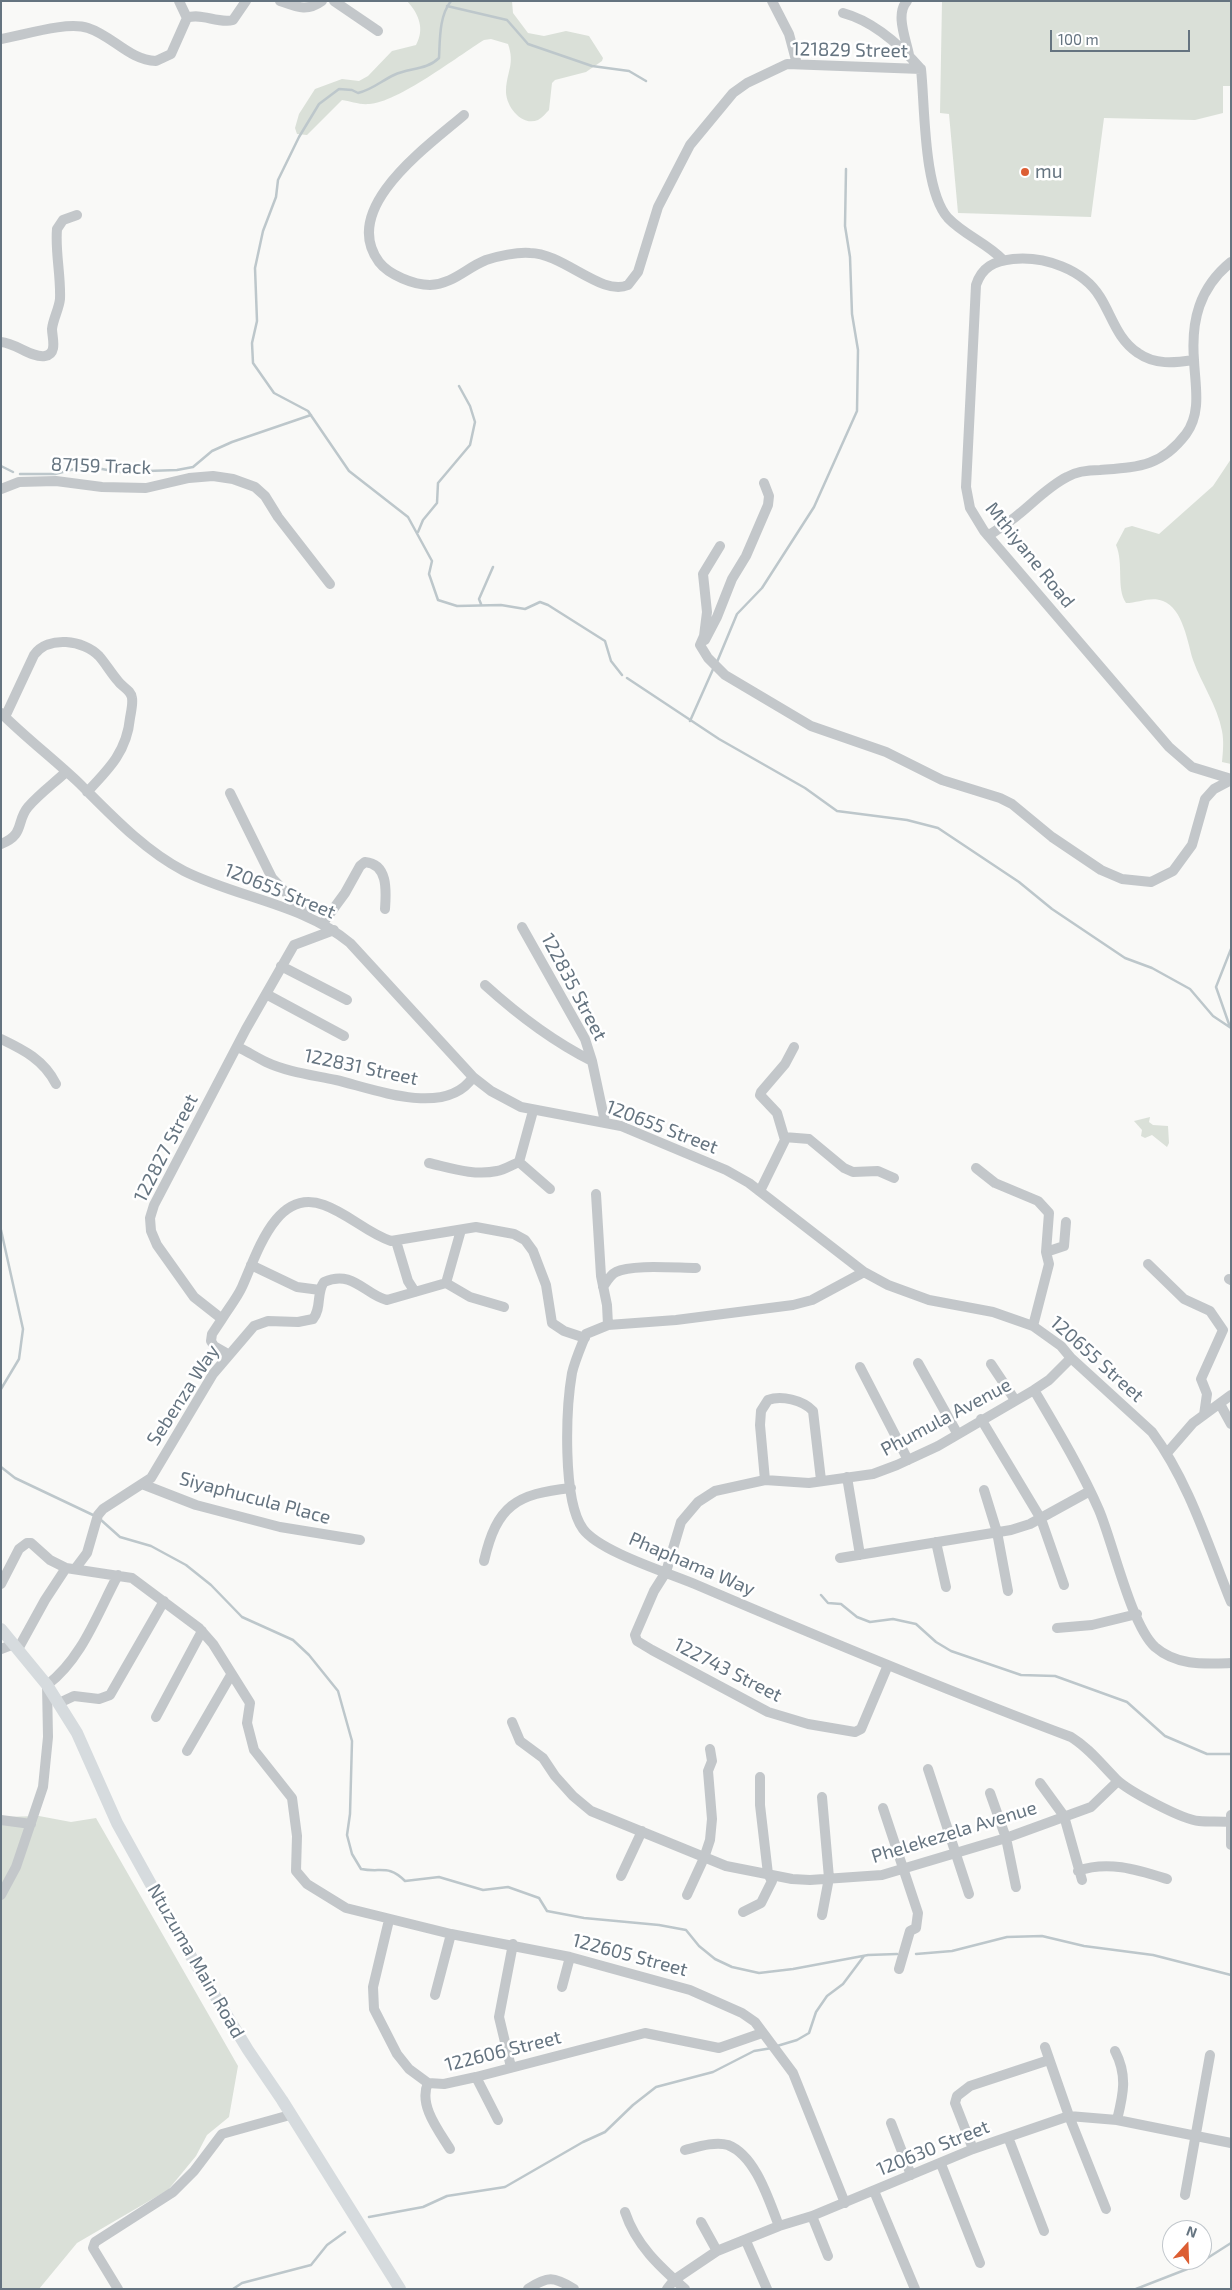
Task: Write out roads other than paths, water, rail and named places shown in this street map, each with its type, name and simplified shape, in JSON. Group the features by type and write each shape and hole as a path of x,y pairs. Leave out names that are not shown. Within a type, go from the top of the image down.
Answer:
{"main road":[{"name":"Ntuzuma Main Road","path":"1,1629 59,1703 77,1733 117,1823 189,1953 248,2050 400,2289"}],"street":[{"path":"1,39 72,26 82,26 95,30 135,56 156,61 171,54 187,18 179,1"},
{"path":"187,18 194,16 222,22 233,20 246,1"},
{"path":"280,1 305,9 314,7 322,1"},
{"path":"334,1 378,31"},
{"path":"772,1 789,34 797,64"},
{"path":"907,1 901,11 901,18 909,55"},
{"path":"843,12 856,16 873,26 909,55 921,68"},
{"name":"121829 Street","path":"464,116 411,160 392,181 373,211 370,228 371,242 376,258 383,267 409,280 429,285 459,276 485,260 531,252 553,257 603,285 624,288 628,286 638,272 658,206 686,154 720,106 747,83 770,71 797,64 921,68 926,143 941,208 955,224 986,244 1003,260"},
{"path":"1,342 10,343 38,355 45,356 51,352 54,346 52,326 60,299 57,229 63,220 77,215"},
{"path":"1003,260 1038,259 1071,271 1088,282 1097,293 1115,327 1130,347 1140,354 1159,362 1175,363 1194,360"},
{"name":"Mthiyane Road","path":"1003,260 982,271 976,285 968,411 966,487 970,508 988,536 1175,754 1192,767 1231,779"},
{"path":"988,536 1066,477 1086,470 1133,468 1150,464 1165,456 1188,431 1195,414 1197,386 1194,360 1197,308 1212,280 1231,262"},
{"name":"87159 Track","path":"1,490 19,482 56,481 102,487 146,488 189,478 213,476 233,479 255,487 265,496 278,517 330,584"},
{"path":"701,648 717,617 732,579 746,556 768,505 769,496 764,483"},
{"path":"720,546 703,574 706,612 701,648 708,658 726,675 811,726 886,752 942,780 1000,798 1019,809 1052,838 1101,870 1122,880 1151,882 1174,871 1192,846 1205,799 1214,789 1231,779"},
{"path":"3,715 34,655 41,647 58,642 67,642 80,646 99,656 118,682 130,693 133,700 129,729 122,751 113,765 87,792"},
{"name":"120655 Street","path":"3,715 141,841 174,865 206,881 309,917 334,930 350,943 473,1077 499,1096 533,1111 605,1122 645,1135 700,1158 734,1174 760,1191 864,1272 903,1292 929,1300 992,1312 1033,1326 1061,1346 1071,1358 1152,1432 1167,1453 1185,1490 1231,1602"},
{"path":"1,844 15,836 29,806 66,772"},
{"path":"230,793 272,878 309,917"},
{"path":"322,923 345,893 360,866 366,862 376,866 386,883 385,909"},
{"name":"122835 Street","path":"522,927 585,1039 592,1061 605,1122"},
{"name":"122827 Street","path":"222,1319 194,1297 157,1245 151,1231 150,1218 154,1205 281,966 298,942 334,930"},
{"path":"281,966 347,1000"},
{"path":"485,985 506,1004 566,1048 592,1061"},
{"path":"266,994 344,1036"},
{"path":"1,1039 25,1051 44,1064 56,1084"},
{"path":"760,1191 782,1151 784,1137 776,1113 760,1095 785,1064 794,1047"},
{"name":"122831 Street","path":"238,1048 281,1067 402,1097 430,1097 460,1091 466,1088 473,1077"},
{"path":"519,1162 533,1111"},
{"path":"784,1137 809,1139 844,1168 853,1172 878,1170 894,1178"},
{"path":"429,1163 459,1170 479,1172 498,1171 519,1162"},
{"path":"519,1162 550,1188"},
{"path":"976,1168 995,1183 1038,1201 1049,1213 1050,1221 1046,1252 1049,1264 1033,1326"},
{"path":"596,1194 601,1276 608,1325"},
{"path":"228,1354 214,1346 211,1341 212,1334 241,1288 269,1228 291,1206 300,1203 322,1204 336,1209 379,1236 396,1241 476,1227 504,1231 525,1240 533,1252 546,1285 552,1323 564,1331 585,1338 586,1334 608,1325 676,1320 794,1305 812,1300 864,1272"},
{"path":"1046,1252 1064,1246 1066,1222"},
{"path":"446,1283 461,1230"},
{"path":"396,1241 408,1281 415,1292"},
{"path":"1148,1264 1184,1299 1210,1311 1223,1330 1201,1379 1207,1394 1204,1415"},
{"path":"251,1265 297,1287 320,1290 324,1282 337,1278 363,1285 387,1300 446,1283 470,1297 504,1307"},
{"path":"603,1287 609,1278 618,1271 645,1268 696,1268"},
{"name":"Sebenza Way","path":"16,1647 45,1600 70,1569 87,1553 98,1515 103,1509 151,1478 189,1411 228,1354 254,1326 261,1322 298,1322 313,1319 319,1310 320,1290"},
{"name":"Phaphama Way","path":"585,1338 572,1373 566,1426 571,1488 577,1517 593,1540 888,1666 1071,1737 1093,1754 1118,1781 1186,1818 1198,1821 1230,1822"},
{"name":"Phumula Avenue","path":"635,1636 654,1591 666,1572 681,1522 698,1502 715,1491 765,1480 809,1482 873,1474 938,1446 981,1419 1034,1390 1049,1380 1071,1358"},
{"path":"918,1363 957,1433"},
{"path":"991,1364 1015,1400"},
{"path":"860,1368 908,1460"},
{"path":"1034,1390 1090,1492 1144,1632 1153,1646 1162,1653 1183,1662 1231,1663"},
{"path":"1167,1453 1193,1423 1231,1395"},
{"path":"765,1480 761,1411 768,1400 782,1397 808,1406 813,1411 821,1480"},
{"path":"1220,1404 1231,1424"},
{"path":"981,1419 1041,1519 1064,1585"},
{"path":"847,1477 860,1555"},
{"name":"Siyaphucula Place","path":"142,1484 196,1505 280,1527 360,1540"},
{"path":"484,1561 489,1540 498,1520 514,1503 531,1494 571,1488"},
{"path":"984,1490 997,1532 1008,1591"},
{"path":"840,1558 1011,1530 1041,1519 1090,1492"},
{"path":"936,1542 946,1587"},
{"path":"1,1584 18,1549 27,1543 31,1543 50,1560 70,1569 118,1574 132,1578 202,1632 218,1652 231,1676 187,1751"},
{"path":"1,1895 16,1867 44,1781 48,1737 47,1686 64,1671 82,1645 118,1574"},
{"path":"59,1703 74,1696 99,1699 110,1695 164,1601"},
{"path":"1057,1628 1092,1625 1137,1614"},
{"path":"156,1717 202,1632"},
{"name":"122743 Street","path":"635,1636 637,1641 652,1650 768,1712 808,1724 855,1732 861,1729 888,1666"},
{"path":"1,1649 16,1647"},
{"name":"122605 Street","path":"231,1676 250,1703 247,1724 254,1750 292,1798 297,1836 295,1867 300,1877 338,1904 389,1920 570,1957 690,1990 715,1999 755,2022 793,2073 844,2203"},
{"name":"Phelekezela Avenue","path":"512,1722 520,1741 544,1758 555,1776 581,1804 599,1814 726,1866 792,1879 882,1875 902,1870 1006,1838 1091,1807 1118,1781"},
{"path":"687,1895 710,1840 712,1819 708,1771 712,1761 710,1749"},
{"path":"928,1769 969,1894"},
{"path":"743,1912 754,1908 765,1898 772,1881 768,1874 760,1805 760,1777"},
{"path":"1040,1783 1064,1816 1080,1875 1088,1867 1116,1866 1167,1880"},
{"path":"990,1793 1006,1838 1016,1887"},
{"path":"822,1797 829,1878 822,1915"},
{"path":"883,1808 902,1870 917,1910 918,1920 916,1928 910,1931 899,1969"},
{"path":"1231,1815 1231,1845"},
{"path":"1,1820 31,1824"},
{"path":"621,1876 642,1831"},
{"name":"122606 Street","path":"389,1920 373,1987 374,2009 397,2054 409,2069 428,2083 444,2084 476,2078 511,2067 645,2033 719,2048 762,2033"},
{"path":"435,1995 451,1934"},
{"path":"511,2067 499,2017 513,1944"},
{"path":"562,1987 570,1957"},
{"path":"1045,2047 1069,2116 1106,2208"},
{"path":"1115,2051 1125,2080 1117,2120"},
{"path":"1185,2195 1210,2056"},
{"path":"972,2149 955,2103 961,2091 1049,2060"},
{"path":"476,2078 498,2120"},
{"path":"428,2083 426,2091 428,2108 450,2148"},
{"path":"118,2289 93,2248 95,2242 173,2192 194,2171 222,2134 290,2115"},
{"name":"120630 Street","path":"667,2289 674,2280 717,2251 746,2241 778,2226 812,2216 910,2174 941,2164 972,2149 1069,2116 1117,2120 1231,2143"},
{"path":"891,2123 910,2174"},
{"path":"1008,2137 1044,2231"},
{"path":"685,2150 719,2144 728,2146 739,2153 753,2167 778,2226"},
{"path":"941,2164 980,2263"},
{"path":"874,2191 915,2289"},
{"path":"625,2212 639,2244 685,2289"},
{"path":"812,2216 828,2256"},
{"path":"701,2222 717,2251"},
{"path":"746,2241 767,2289"},
{"path":"528,2289 550,2278 558,2279 574,2289"}],"waterway":[{"path":"451,1 442,21 439,58 429,65 394,75 363,92 358,93 352,90 339,89 319,104 299,137 278,180 276,197 263,231 255,268 257,321 252,343 253,363 274,393 308,411 349,471 408,517 432,561 429,574 438,600 457,606 501,605 525,609 540,602 548,605 605,641 611,661 622,675"},
{"path":"447,6 507,20 528,44 592,66 629,71 646,81"},
{"path":"717,662 737,614 762,588 814,507 857,411 858,350 852,314 850,257 845,226 846,169"},
{"path":"418,532 423,520 437,503 438,483 470,445 475,422 470,406 459,386"},
{"path":"20,474 55,474 86,466 118,472 177,470 193,467 212,451 232,442 311,415"},
{"path":"1,466 13,472"},
{"path":"481,604 479,599 493,567"},
{"path":"690,721 714,667"},
{"path":"627,678 719,739 805,788 837,811 907,820 938,828 1019,882 1052,909 1125,958 1152,968 1190,989 1213,1016 1231,1028"},
{"path":"1230,1027 1216,987 1231,949"},
{"path":"1,1230 23,1329 19,1359 1,1389"},
{"path":"1,1467 15,1478 93,1515"},
{"path":"101,1520 120,1537 151,1546 186,1565 211,1585 242,1617 293,1640 309,1655 338,1691 352,1741 350,1814 347,1835 352,1854 361,1869 389,1871 405,1881 439,1877 483,1890 508,1887 539,1898 547,1911 584,1918 659,1925 686,1930 699,1946 715,1959 732,1967 759,1973 793,1969 868,1955 897,1954"},
{"path":"821,1595 828,1603 841,1604 857,1617 870,1622 893,1619 916,1624 936,1642 951,1651 1021,1675 1055,1676 1127,1702 1165,1736 1207,1754 1231,1754"},
{"path":"916,1954 952,1951 1007,1937 1042,1936 1084,1946 1153,1955 1231,1975"},
{"path":"777,2046 797,2040 809,2033 816,2012 827,1996 843,1984 864,1956"},
{"path":"369,2217 423,2207 447,2196 505,2187 583,2142 605,2132 633,2105 656,2087 713,2072 754,2051 772,2048"},
{"path":"233,2289 242,2283 311,2265 327,2245 345,2232"},
{"path":"1136,2289 1195,2266 1231,2243"}],"place":[{"name":"mu","path":"1025,172"}]}
